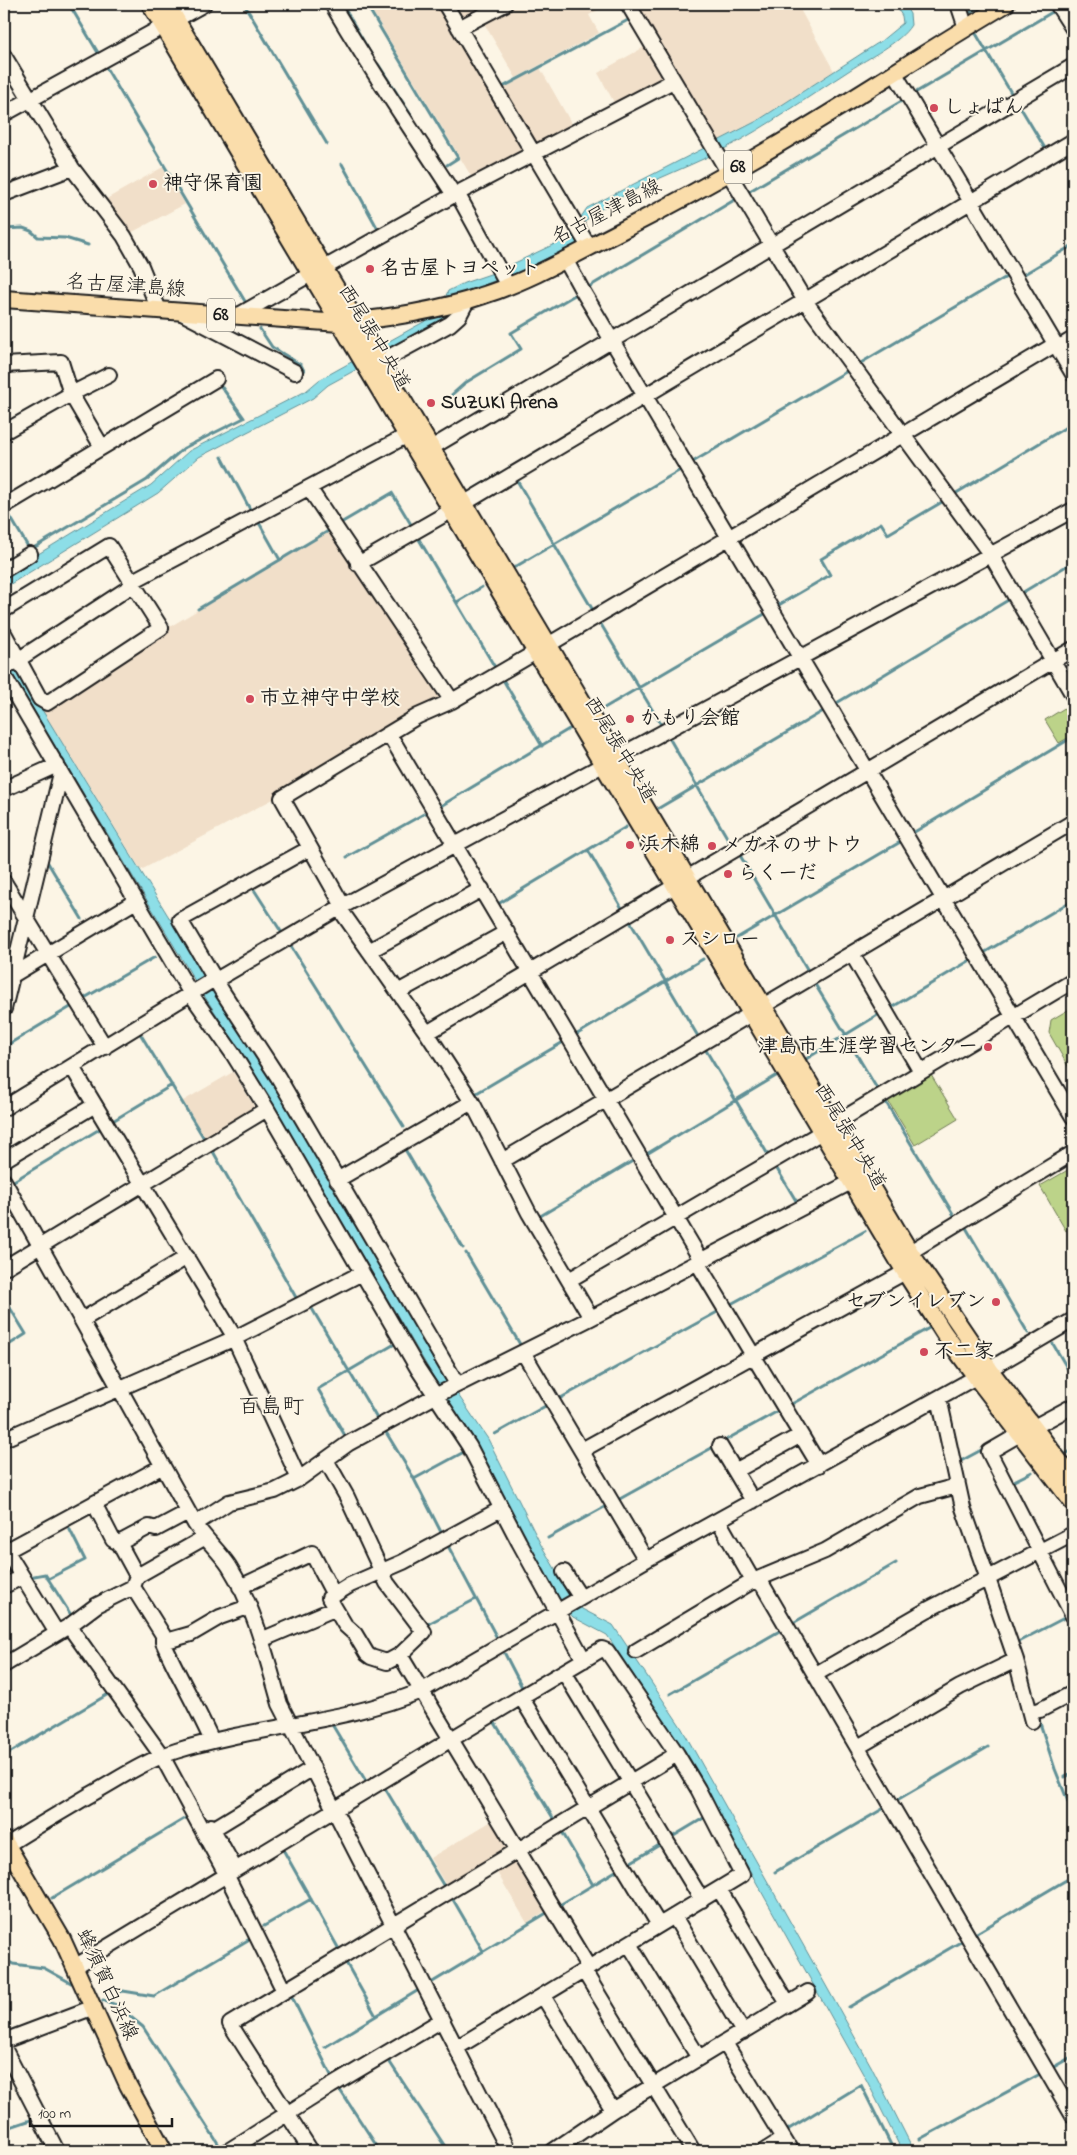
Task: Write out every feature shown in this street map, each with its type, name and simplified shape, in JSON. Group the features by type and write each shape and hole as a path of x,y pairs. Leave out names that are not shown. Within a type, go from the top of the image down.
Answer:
{"main road":[{"name":"西尾張中央道","path":"150,4 170,23 348,322 431,448 458,507"},
{"name":"西尾張中央道","path":"167,4 170,23"},
{"name":"名古屋津島線","path":"4,299 348,322 393,317 461,302 504,278 565,259 582,234 728,173 798,133 1006,4"},
{"name":"西尾張中央道","path":"371,359 406,436 458,507 828,1128 910,1252 983,1373 1027,1431 1073,1503"},
{"name":"西尾張中央道","path":"828,1128 851,1182 944,1333 983,1373"},
{"name":"西尾張中央道","path":"1027,1431 1073,1479"},
{"name":"蜂須賀白浜線","path":"5,1844 76,1966 128,2085 164,2151"}],"street":[{"path":"4,114 204,4"},
{"path":"332,4 398,112 455,194 504,278"},
{"path":"445,4 582,234"},
{"path":"459,28 505,4"},
{"path":"628,4 805,301 991,555 1073,696"},
{"path":"958,4 966,28"},
{"path":"1057,4 1073,29"},
{"path":"4,56 72,168 124,236 140,266 159,310"},
{"path":"431,448 1073,66"},
{"path":"894,72 1073,374"},
{"path":"236,316 455,194 674,81"},
{"path":"358,564 458,507 1073,141"},
{"path":"4,194 72,168"},
{"path":"565,259 1073,1117"},
{"path":"371,359 450,324 459,316 461,302"},
{"path":"182,312 295,372"},
{"path":"591,1318 529,1213 472,1102 341,907 282,798 418,716 452,701 903,435 1073,338"},
{"path":"4,364 61,362 71,394 102,447"},
{"path":"4,432 109,375"},
{"path":"4,506 216,380"},
{"path":"10,667 132,584 406,436"},
{"path":"308,488 452,701"},
{"path":"4,1108 194,992 341,907 1073,510"},
{"path":"4,610 109,546 161,628 47,703 40,699 10,667"},
{"path":"4,570 30,554"},
{"path":"4,633 10,667 59,769 133,897 233,1054 362,1273 470,1446 501,1509 561,1610 584,1660"},
{"path":"427,1033 1073,649"},
{"path":"389,734 677,1217 699,1261 819,1465"},
{"path":"4,789 59,769"},
{"path":"4,1009 9,973 26,918 59,769"},
{"path":"502,1161 1073,822"},
{"path":"310,848 180,920 214,981 278,1077 337,1180 402,1287 456,1385"},
{"path":"4,882 105,1047"},
{"path":"369,951 482,890"},
{"path":"9,973 133,897"},
{"path":"398,992 507,932"},
{"path":"852,954 921,1072"},
{"path":"569,1280 1073,981"},
{"path":"72,1067 235,1338 299,1479"},
{"path":"337,1180 472,1102"},
{"path":"4,1160 96,1105"},
{"path":"4,1268 266,1109"},
{"path":"910,1252 1073,1153"},
{"path":"4,1181 191,1518 204,1538 219,1553 240,1586 261,1640 280,1704 509,2151"},
{"path":"119,1543 149,1527 156,1529 191,1518 229,1502 275,1491 299,1479 350,1443 438,1394 591,1318 851,1182"},
{"path":"82,1320 187,1257"},
{"path":"582,1450 906,1272"},
{"path":"4,1439 235,1338 362,1273"},
{"path":"5,1844 126,1774 167,1754 212,1742 364,1710 395,1702 422,1690 646,1560 939,1398 1073,1320"},
{"path":"523,1352 646,1560"},
{"path":"939,1398 963,1508 1033,1714 1073,1693"},
{"path":"1073,1406 989,1452 1073,1616"},
{"path":"735,1471 801,1435"},
{"path":"720,1446 753,1501"},
{"path":"326,1460 347,1497 381,1572 395,1596 424,1632 400,1655 387,1662 371,1657 334,1609 329,1598 350,1586 381,1572 403,1562 501,1509"},
{"path":"162,1466 5,1549 22,1577 69,1625 167,1754 213,1830 230,1872"},
{"path":"636,1651 753,1581 826,1551 920,1496 958,1486"},
{"path":"94,1503 113,1540 119,1543 135,1581 163,1635 163,1642 176,1674 198,1710 212,1742"},
{"path":"718,1520 753,1581 762,1584 816,1674 1073,2116"},
{"path":"816,1674 927,1610 1073,1534"},
{"path":"4,1665 204,1538"},
{"path":"240,1586 312,1553 334,1595"},
{"path":"564,1572 581,1598"},
{"path":"4,1586 22,1577"},
{"path":"163,1642 191,1634 220,1617 248,1607"},
{"path":"261,1640 334,1609"},
{"path":"76,1966 584,1660 602,1650 607,1651 677,1754 742,1875 456,2048"},
{"path":"400,1655 518,1849 653,2086 693,2151"},
{"path":"858,1747 960,1687 1016,1660"},
{"path":"564,1672 702,1900"},
{"path":"521,1698 659,1925"},
{"path":"167,1754 230,1872 287,1989"},
{"path":"311,2151 230,2024 677,1754"},
{"path":"213,1830 313,1768"},
{"path":"719,1889 788,2004"},
{"path":"674,1916 743,2032"},
{"path":"629,1944 699,2058"},
{"path":"553,2151 613,2110 808,1992"},
{"path":"543,1996 613,2110"},
{"path":"4,2041 94,2007"},
{"path":"228,2151 336,2083 442,2020"},
{"path":"725,2043 784,2140 764,2151"},
{"path":"4,2048 57,2151"}],"shaded area":[{"path":"368,4 440,4 527,149 474,181"},
{"path":"450,4 498,4 464,22"},
{"path":"513,4 608,4 589,15 599,33 516,78 482,20"},
{"path":"634,4 797,4 834,71 757,121 716,143"},
{"path":"646,46 665,76 664,80 616,106 598,73"},
{"path":"540,68 574,128 540,146 534,145 501,89"},
{"name":"神守保育園","path":"163,167 185,204 127,235 101,202"},
{"name":"市立神守中学校","path":"332,530 444,697 277,797 141,870 42,710 166,629"},
{"path":"233,1072 257,1111 207,1141 183,1101"},
{"path":"495,1819 511,1845 508,1851 447,1887 430,1858"},
{"path":"514,1857 548,1909 527,1923 495,1869"}],"green space":[{"path":"1071,704 1073,707 1073,735 1059,743 1045,720"},
{"path":"1073,1007 1073,1075 1049,1033 1051,1020"},
{"path":"931,1075 958,1119 915,1145 888,1101"},
{"path":"1073,1167 1073,1227 1066,1231 1040,1186"}],"water":[{"path":"895,4 904,4 910,14 911,25 906,32 883,50 772,121 724,149 607,205 586,221 581,228 576,245 516,273 456,295 447,320 328,385 313,398 199,457 158,493 4,588 4,575 151,485 189,451 306,391 319,380 438,314 448,291 464,283 496,272 567,238 587,208 757,121 881,41 903,23 902,16"},
{"path":"4,642 36,700 211,986 261,1062 450,1383 488,1439 541,1545 570,1594 582,1609 613,1625 681,1727 871,2066 914,2151 902,2151 867,2081 678,1742 607,1635 573,1617 558,1600 522,1537 475,1442 443,1396 257,1077 201,991 4,660"}],"waterway":[{"path":"69,4 100,56"},
{"path":"244,4 327,144"},
{"path":"342,4 372,56"},
{"path":"366,4 458,158 447,165"},
{"path":"967,14 984,4"},
{"path":"913,94 1054,11"},
{"path":"501,88 630,19"},
{"path":"975,32 1013,96"},
{"path":"378,64 411,115"},
{"path":"105,66 246,303"},
{"path":"748,192 905,99"},
{"path":"1019,105 1046,150"},
{"path":"429,144 443,164"},
{"path":"342,164 379,231"},
{"path":"587,288 736,199"},
{"path":"4,229 23,228 31,231 38,237 65,238 88,245"},
{"path":"1021,276 1073,245"},
{"path":"859,364 1008,276"},
{"path":"447,399 465,383 521,349 511,333 578,293"},
{"path":"260,329 272,347 301,365 304,371"},
{"path":"691,463 849,370"},
{"path":"1068,377 1073,386"},
{"path":"5,508 30,550 147,480 184,448 244,418 218,382"},
{"path":"953,495 1073,423"},
{"path":"472,490 549,445"},
{"path":"222,457 252,513"},
{"path":"515,567 682,469"},
{"path":"515,477 594,612"},
{"path":"339,524 392,493 412,526 414,524"},
{"path":"777,606 830,575 821,559 881,523 888,534 942,502"},
{"path":"258,521 280,560"},
{"path":"198,609 330,530"},
{"path":"417,536 496,669"},
{"path":"1020,594 1073,562"},
{"path":"457,602 482,587"},
{"path":"835,704 1010,599"},
{"path":"599,711 768,612"},
{"path":"599,621 662,726"},
{"path":"502,678 542,746"},
{"path":"659,808 825,710"},
{"path":"440,809 439,807 569,729"},
{"path":"668,736 732,846"},
{"path":"911,834 1073,737"},
{"path":"347,857 429,811"},
{"path":"498,904 626,827"},
{"path":"737,938 902,841 901,839"},
{"path":"588,850 623,910"},
{"path":"738,852 810,974"},
{"path":"45,858 82,919"},
{"path":"251,885 282,933"},
{"path":"982,954 1073,900"},
{"path":"629,920 699,1038"},
{"path":"289,943 404,1127"},
{"path":"81,1000 155,957"},
{"path":"889,1009 974,958"},
{"path":"574,1036 703,959"},
{"path":"813,981 846,1035"},
{"path":"4,1047 74,1005"},
{"path":"806,1059 881,1013"},
{"path":"141,1035 205,1140"},
{"path":"845,1035 879,1092"},
{"path":"475,1094 565,1041"},
{"path":"704,1047 770,1158"},
{"path":"645,1155 776,1076"},
{"path":"111,1122 172,1085"},
{"path":"884,1099 955,1217"},
{"path":"1069,1120 1073,1128"},
{"path":"12,1182 103,1127"},
{"path":"403,1146 463,1248"},
{"path":"211,1148 298,1301"},
{"path":"537,1218 636,1159"},
{"path":"774,1164 798,1204 796,1205"},
{"path":"965,1226 1028,1333"},
{"path":"729,1305 865,1231"},
{"path":"466,1253 521,1346 519,1348"},
{"path":"4,1298 26,1334 4,1348"},
{"path":"311,1307 379,1422"},
{"path":"557,1400 721,1310"},
{"path":"788,1406 931,1327"},
{"path":"242,1342 255,1335"},
{"path":"1053,1344 1073,1378"},
{"path":"347,1439 318,1389 393,1345"},
{"path":"127,1393 174,1372"},
{"path":"83,1412 119,1397"},
{"path":"495,1434 549,1404"},
{"path":"722,1442 780,1410"},
{"path":"384,1429 412,1475 443,1536"},
{"path":"616,1501 717,1445"},
{"path":"960,1464 959,1462 985,1448"},
{"path":"1067,1453 1073,1450"},
{"path":"414,1479 462,1453"},
{"path":"1011,1485 1010,1483 1032,1472"},
{"path":"548,1538 608,1505"},
{"path":"48,1579 85,1560 67,1524"},
{"path":"4,1534 9,1544"},
{"path":"447,1544 496,1636"},
{"path":"794,1625 793,1623 896,1563"},
{"path":"29,1577 45,1574 73,1618"},
{"path":"424,1626 476,1599"},
{"path":"1016,1643 1068,1616"},
{"path":"78,1626 126,1694"},
{"path":"670,1694 783,1629"},
{"path":"505,1654 524,1691"},
{"path":"4,1756 110,1693"},
{"path":"1037,1714 1055,1769 1073,1814"},
{"path":"492,1718 555,1821"},
{"path":"333,1726 367,1783"},
{"path":"897,1800 988,1747"},
{"path":"866,1748 933,1863"},
{"path":"1065,1777 1073,1773"},
{"path":"383,1785 445,1888"},
{"path":"340,1798 347,1795"},
{"path":"775,1872 886,1807"},
{"path":"52,1898 189,1816"},
{"path":"672,1837 707,1816"},
{"path":"561,1830 593,1885"},
{"path":"628,1864 661,1844"},
{"path":"281,1846 340,1951"},
{"path":"558,1906 619,1869"},
{"path":"939,1872 1011,1996"},
{"path":"975,1934 1073,1876"},
{"path":"451,1896 483,1951"},
{"path":"264,1926 311,1899"},
{"path":"431,1983 550,1911"},
{"path":"119,1992 154,1996 253,1937"},
{"path":"849,2007 964,1940"},
{"path":"4,1959 13,1964 44,1968 71,1983"},
{"path":"344,1959 376,2016"},
{"path":"325,2047 417,1991"},
{"path":"290,1993 333,2079"},
{"path":"103,2000 116,2005 143,2027 223,2151"},
{"path":"1052,2068 1073,2056"},
{"path":"387,2058 448,2151"},
{"path":"920,2139 1042,2073"},
{"path":"784,2132 861,2085 894,2151"},
{"path":"338,2087 380,2151"},
{"path":"4,2129 34,2119"},
{"path":"752,2151 762,2145"}],"place":[{"name":"しょぱん","path":"934,108"},
{"name":"神守保育園","path":"153,184"},
{"name":"名古屋トヨペット","path":"370,269"},
{"name":"SUZUKI Arena","path":"431,403"},
{"name":"市立神守中学校","path":"250,699"},
{"name":"かもり会館","path":"630,719"},
{"name":"浜木綿","path":"630,845"},
{"name":"メガネのサトウ","path":"712,846"},
{"name":"らくーだ","path":"728,874"},
{"name":"スシロー","path":"670,940"},
{"name":"津島市生涯学習センター","path":"988,1047"},
{"name":"セブンイレブン","path":"996,1302"},
{"name":"不二家","path":"924,1352"}],"district":[{"name":"百島町","path":"271,1408"}]}
